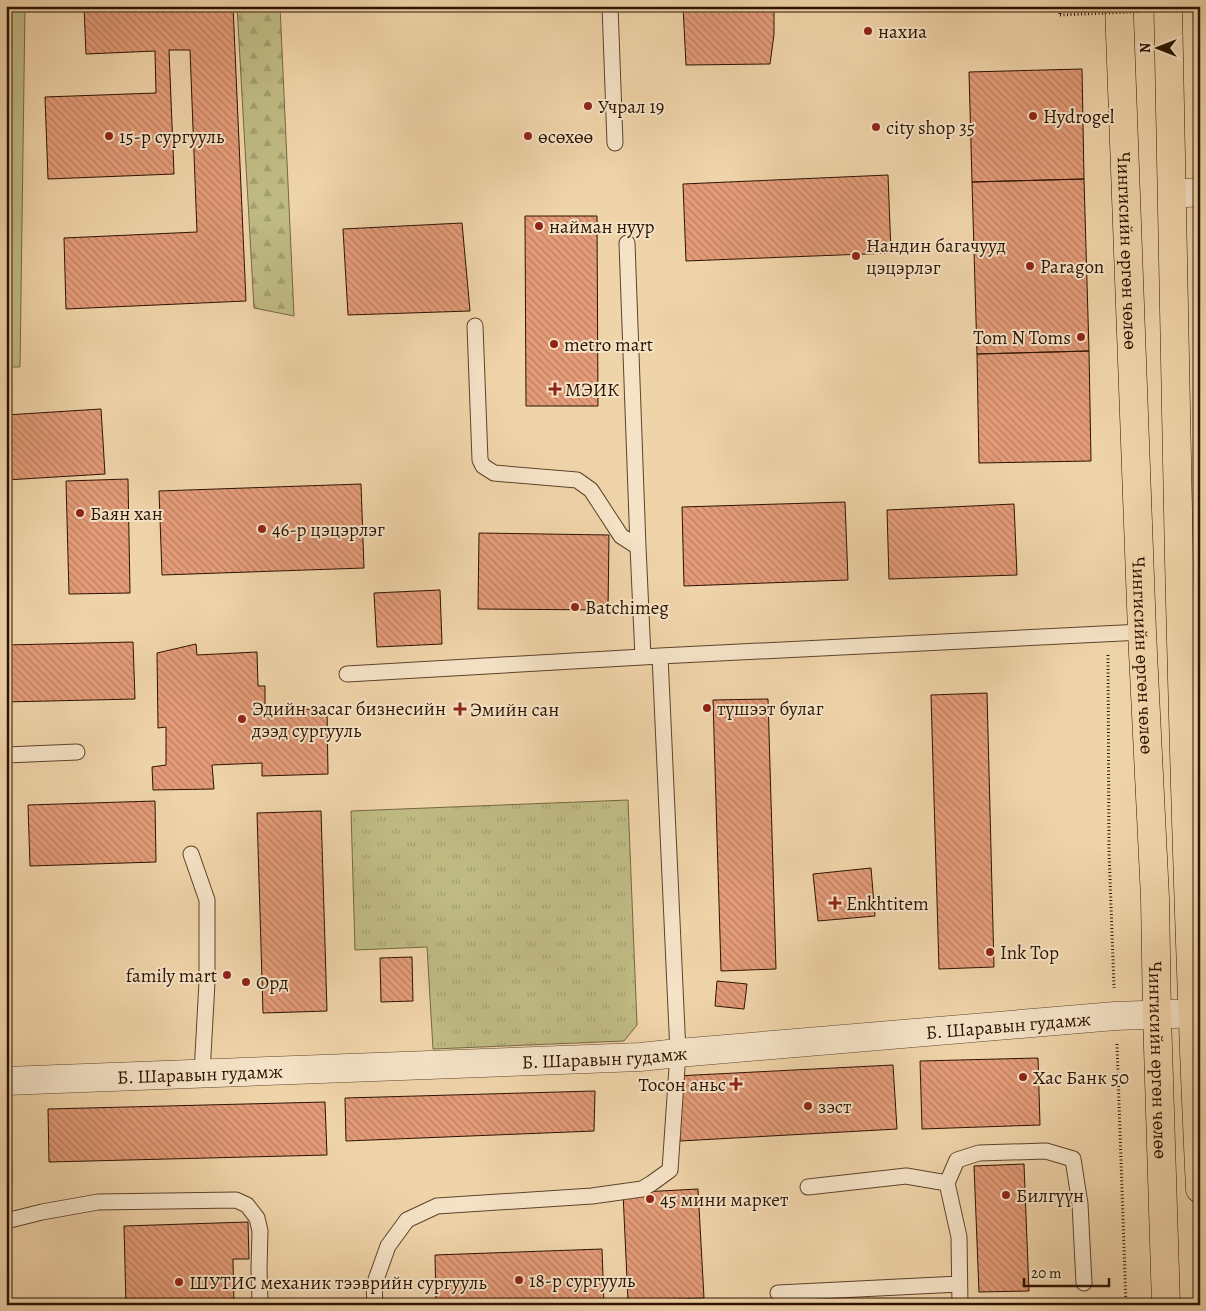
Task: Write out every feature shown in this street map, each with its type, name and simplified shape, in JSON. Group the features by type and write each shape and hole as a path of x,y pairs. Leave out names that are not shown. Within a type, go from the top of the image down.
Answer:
{"highway":[{"name":"Чингисийн өргөн чөлөө","path":"1119,6 1142,632 1155,898 1166,1305"},
{"name":"Чингисийн өргөн чөлөө","path":"1168,6 1179,560 1196,1013 1200,1189"}],"street":[{"path":"1173,194 1200,192"},
{"name":"Б. Шаравын гудамж","path":"6,1081 640,1057 678,1052 1115,1016 1196,1013"}],"lane":[{"path":"610,6 615,143"},
{"path":"627,243 642,657"},
{"path":"475,326 480,460 483,466 494,473 577,480 591,490 621,536 638,547"},
{"path":"347,674 1142,632"},
{"path":"375,1305 374,1285 388,1246 407,1220 430,1209 437,1206 592,1196 642,1189 670,1170 678,1052 660,656"},
{"path":"6,755 77,752"},
{"path":"191,854 207,900 207,982 202,1073"},
{"path":"960,1305 959,1237 947,1183 957,1160 979,1153 1046,1151 1073,1159 1080,1204 1084,1283"},
{"path":"808,1187 906,1176 947,1183"},
{"path":"6,1221 42,1212 98,1202 236,1200 247,1205 257,1218 260,1231 258,1269 260,1302 262,1305"},
{"path":"778,1293 959,1284"}],"path":[{"path":"1060,6 1060,15 1200,9"},
{"path":"1108,634 1109,851 1126,1305"}],"green space":[{"path":"6,6 25,6 20,367 6,367"},
{"path":"237,6 280,6 294,316 254,308"},
{"path":"628,800 637,1025 624,1041 433,1049 427,947 355,950 351,811"}],"building":[{"name":"15-р сургууль","path":"84,6 233,6 246,301 66,309 64,238 197,232 190,50 169,50 174,174 48,179 45,97 156,93 155,51 86,54"},
{"path":"683,6 774,6 774,34 770,64 686,65"},
{"path":"1082,69 1084,179 972,182 969,72"},
{"path":"888,175 891,253 686,261 683,184"},
{"name":"Paragon","path":"1084,179 1089,351 977,354 972,182"},
{"path":"525,216 597,216 598,406 526,406"},
{"path":"462,223 470,311 348,315 343,229"},
{"path":"1089,351 1091,461 979,463 977,354"},
{"path":"101,409 105,474 6,480 6,415"},
{"path":"128,479 130,593 69,594 66,481"},
{"name":"46-р цэцэрлэг","path":"361,484 364,568 162,575 159,491"},
{"path":"845,502 848,580 684,586 682,507"},
{"path":"1014,504 1017,575 889,579 887,510"},
{"path":"479,533 609,535 608,610 478,609"},
{"path":"440,590 442,644 377,647 374,593"},
{"path":"133,642 135,699 6,702 6,645"},
{"name":"Эдийн засаг бизнесийн дээд сургууль","path":"196,644 197,655 257,652 258,686 265,686 265,710 327,709 328,774 262,776 262,763 212,765 214,789 153,790 152,767 166,765 166,727 158,728 157,653"},
{"path":"987,693 994,967 939,969 931,695"},
{"path":"768,699 776,969 721,971 713,700"},
{"path":"155,801 156,862 30,866 28,805"},
{"path":"321,811 327,1011 263,1013 257,813"},
{"path":"871,868 875,916 818,921 813,874"},
{"path":"412,957 413,1001 381,1002 380,958"},
{"path":"717,981 747,984 744,1009 715,1006"},
{"path":"1038,1058 1040,1125 922,1129 920,1061"},
{"path":"893,1065 897,1129 680,1141 676,1076"},
{"path":"595,1091 594,1131 346,1141 345,1098"},
{"path":"325,1102 327,1155 49,1162 48,1109"},
{"path":"6,1136 11,1136 12,1183 6,1183"},
{"path":"1024,1164 1029,1291 979,1292 974,1166"},
{"path":"698,1189 704,1298 628,1301 623,1193"},
{"name":"ШУТИС механик тээврийн сургууль","path":"248,1222 249,1259 233,1259 234,1305 126,1305 124,1226"},
{"name":"18-р сургууль","path":"602,1249 604,1305 436,1305 435,1255"}],"place":[{"name":"нахиа","path":"868,31"},
{"name":"Учрал 19","path":"588,106"},
{"name":"Hydrogel","path":"1033,116"},
{"name":"city shop 35","path":"876,127"},
{"name":"15-р сургууль","path":"109,136"},
{"name":"өсөхөө","path":"528,136"},
{"name":"найман нуур","path":"539,226"},
{"name":"Нандин багачууд цэцэрлэг","path":"856,256"},
{"name":"Paragon","path":"1030,266"},
{"name":"Tom N Toms","path":"1081,337"},
{"name":"metro mart","path":"554,344"},
{"name":"МЭИК","path":"555,389"},
{"name":"Баян хан","path":"80,513"},
{"name":"46-р цэцэрлэг","path":"262,529"},
{"name":"Batchimeg","path":"575,607"},
{"name":"түшээт булаг","path":"707,708"},
{"name":"Эмийн сан","path":"460,709"},
{"name":"Эдийн засаг бизнесийн дээд сургууль","path":"242,719"},
{"name":"Enkhtitem","path":"835,903"},
{"name":"Ink Top","path":"990,952"},
{"name":"family mart","path":"227,975"},
{"name":"Орд","path":"246,982"},
{"name":"Хас Банк 50","path":"1023,1077"},
{"name":"Тосон аньс","path":"736,1084"},
{"name":"зэст","path":"808,1106"},
{"name":"Билгүүн","path":"1006,1195"},
{"name":"45 мини маркет","path":"650,1199"},
{"name":"18-р сургууль","path":"519,1280"},
{"name":"ШУТИС механик тээврийн сургууль","path":"179,1282"}]}
